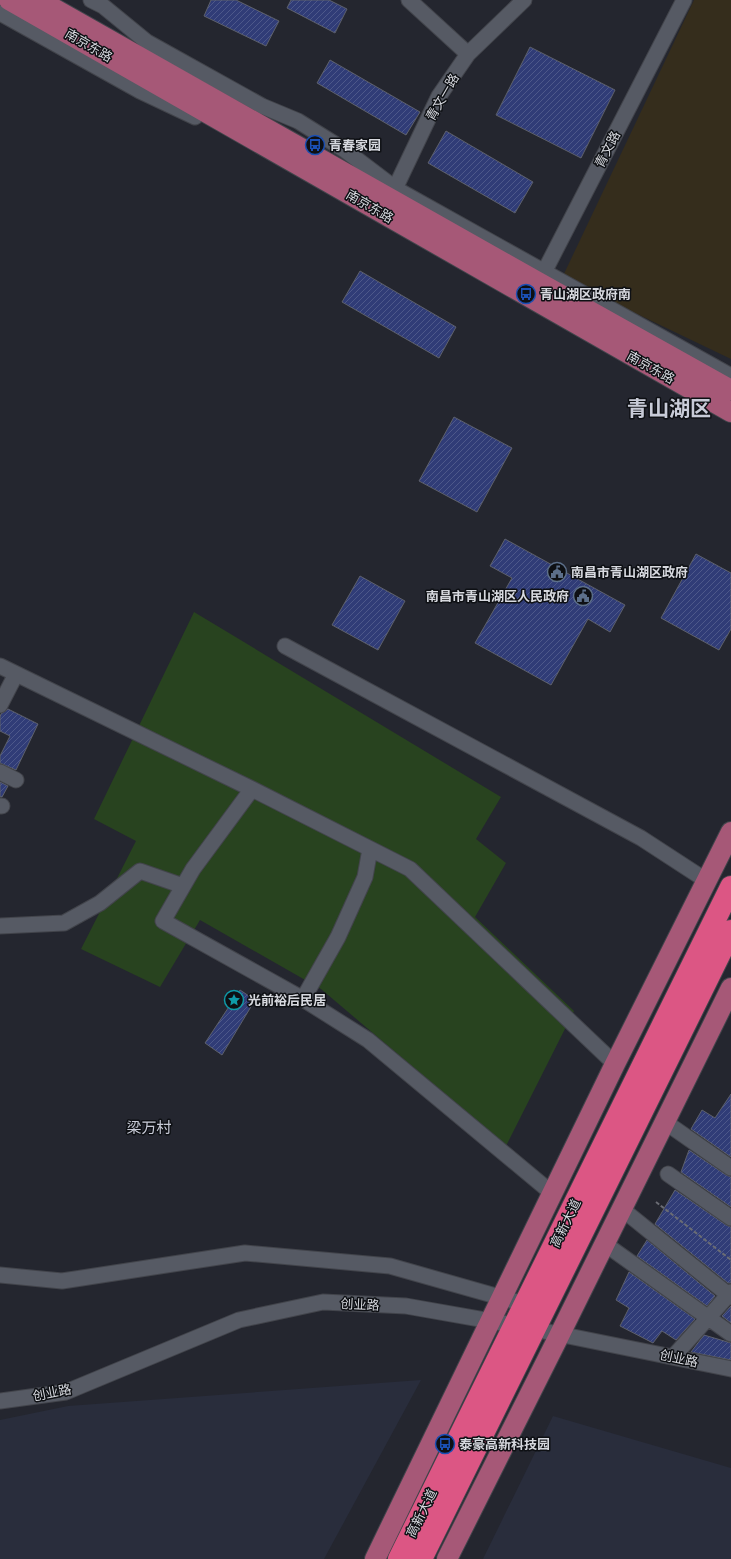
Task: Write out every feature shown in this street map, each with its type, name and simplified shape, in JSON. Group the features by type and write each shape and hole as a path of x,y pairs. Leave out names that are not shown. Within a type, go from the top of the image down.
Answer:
{"highway":[{"name":"高新大道","path":"421,1559 524,1327 524,1304 731,887"},
{"name":"高新大道","path":"399,1559 524,1327 731,932"}],"main road":[{"name":"南京东路","path":"9,0 140,75 389,200"},
{"name":"南京东路","path":"39,0 538,284 731,390"},
{"name":"南京东路","path":"538,284 686,386 731,412"},
{"path":"375,1559 503,1298 615,1064 731,832"},
{"path":"447,1559 731,988"}],"street":[{"path":"91,0 103,6 147,42 262,106 298,121 346,151 389,200 538,284 731,376"},
{"path":"408,0 468,54"},
{"name":"青文一路","path":"389,200 439,96 468,54 524,0"},
{"name":"青文路","path":"538,284 684,0"},
{"path":"0,13 140,91 184,111 655,379 686,386"},
{"path":"106,38 147,42"},
{"path":"140,75 184,111"},
{"path":"285,646 641,838 707,881"},
{"path":"0,666 252,789 410,869 615,1064"},
{"path":"0,705 16,674"},
{"path":"0,772 16,780"},
{"path":"252,789 193,869 163,921 303,999 368,1040 553,1194"},
{"path":"303,999 338,937 365,877 370,849"},
{"path":"0,926 64,923 100,903 140,870 183,886"},
{"path":"665,1122 731,1168"},
{"path":"668,1174 731,1218"},
{"path":"622,1209 730,1295 673,1356"},
{"path":"605,1244 731,1334"},
{"path":"0,1275 62,1281 246,1253 390,1266 524,1304"},
{"name":"创业路","path":"0,1401 66,1392 239,1320 323,1302 406,1306 524,1327 673,1356 731,1369"}],"path":[{"path":"656,1202 731,1260"}],"shaded area":[{"path":"694,0 731,0 731,359 562,278"},
{"path":"421,1380 324,1559 0,1559 0,1420 68,1406"},
{"path":"553,1416 731,1468 731,1559 483,1559"}],"green space":[{"path":"194,612 501,797 476,839 506,863 475,917 574,1011 506,1146 321,989 200,920 160,987 81,949 136,841 94,819"}],"building":[{"path":"211,0 236,0 279,21 266,46 204,16"},
{"path":"291,0 329,0 347,9 335,33 287,8"},
{"path":"530,47 615,90 581,158 496,115"},
{"path":"330,60 420,112 406,135 317,83"},
{"path":"446,131 533,182 515,213 428,163"},
{"path":"360,271 456,327 439,358 342,302"},
{"path":"454,417 512,448 477,512 419,481"},
{"path":"505,539 625,605 610,632 588,619 551,685 475,643 512,578 490,566"},
{"path":"696,554 731,573 731,629 719,650 661,618"},
{"path":"360,576 405,601 378,650 332,625"},
{"path":"8,709 38,724 16,770 0,763 0,756 10,736 0,731 0,717 1,714"},
{"path":"0,782 8,786 2,797 0,797"},
{"path":"240,990 255,1000 222,1055 205,1043"},
{"path":"731,1094 731,1157 691,1129 702,1110 715,1118"},
{"path":"689,1150 731,1177 731,1207 681,1172"},
{"path":"675,1190 731,1227 731,1283 728,1283 655,1224"},
{"path":"647,1240 715,1296 707,1306 637,1256"},
{"path":"629,1272 695,1319 676,1340 662,1331 653,1343 620,1326 629,1308 616,1300"},
{"path":"731,1306 731,1323 722,1316"},
{"path":"704,1335 731,1343 731,1360 691,1352"}],"place":[{"name":"青春家园","path":"315,145"},
{"name":"青山湖区政府南","path":"526,294"},
{"name":"南昌市青山湖区政府","path":"557,572"},
{"name":"南昌市青山湖区人民政府","path":"583,596"},
{"name":"光前裕后民居","path":"234,1000"},
{"name":"泰豪高新科技园","path":"445,1444"}],"district":[{"name":"青山湖区","path":"669,409"},
{"name":"梁万村","path":"149,1128"}]}
